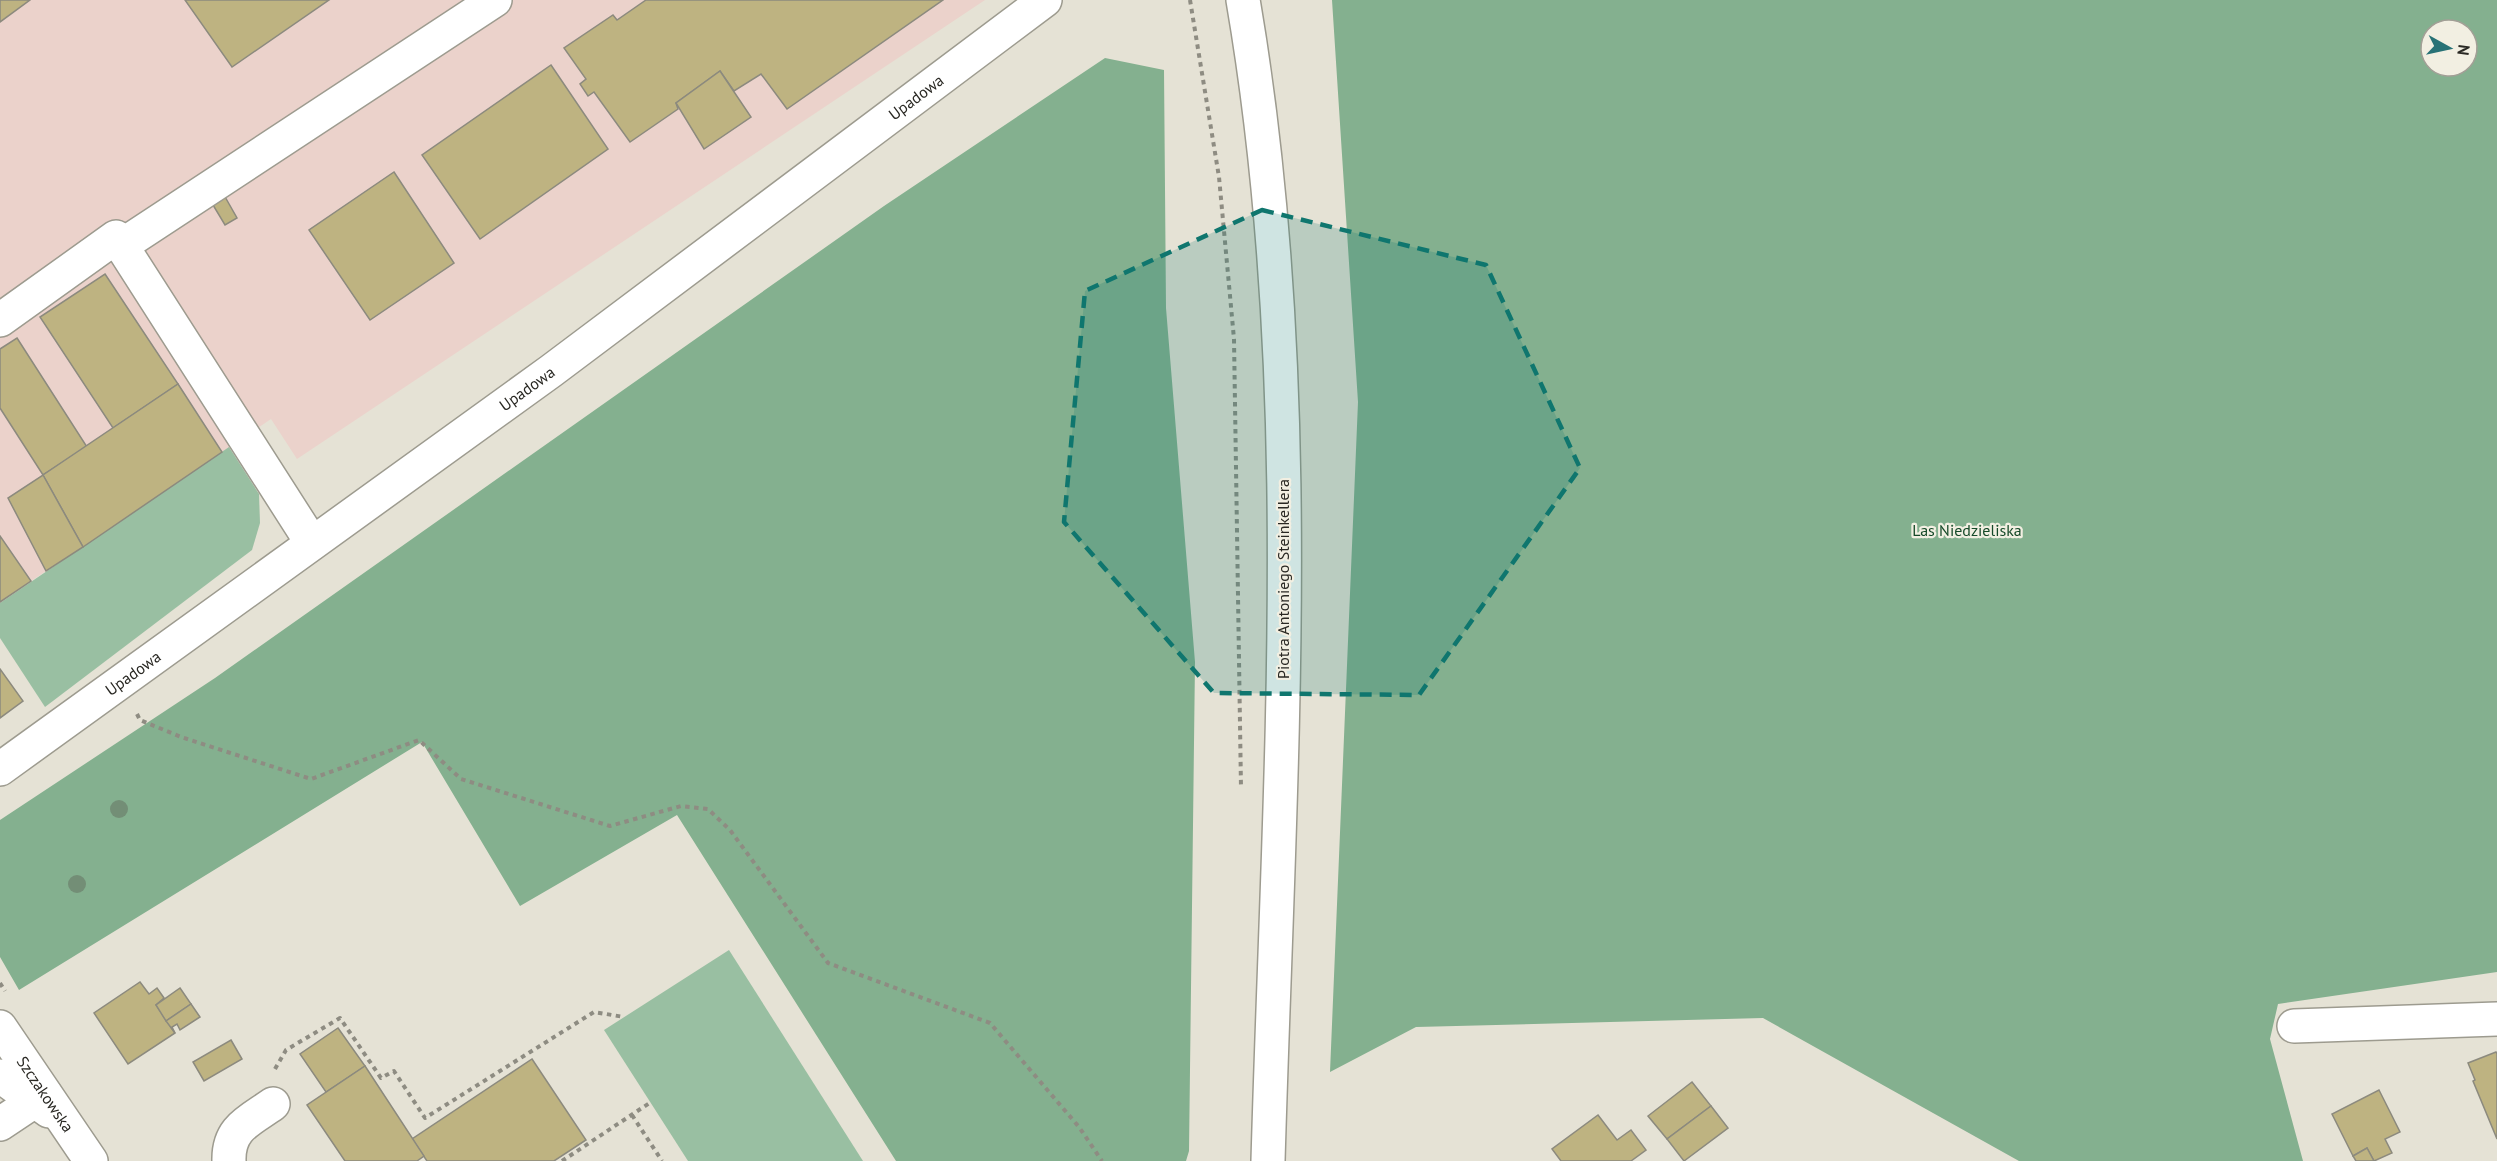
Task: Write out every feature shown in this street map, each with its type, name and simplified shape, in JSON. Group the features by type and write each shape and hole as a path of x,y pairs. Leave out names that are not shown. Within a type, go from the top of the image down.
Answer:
{"street":[{"path":"121,246 495,0"},
{"name":"Upadowa","path":"0,768 551,371 1045,0"},
{"name":"Piotra Antoniego Steinkellera","path":"1243,0 1267,168 1282,375 1285,528 1283,666 1268,1161"},
{"path":"0,320 116,237 312,543"},
{"path":"2294,1026 2497,1019"},
{"name":"Szczakowska","path":"0,1027 48,1105 91,1161"},
{"path":"0,1077 48,1105"},
{"path":"229,1161 228,1145 271,1091"},
{"path":"0,1124 48,1105"}],"path":[{"path":"1190,0 1219,177 1234,339 1240,614 1241,800"},
{"path":"117,683 141,720 181,737 311,779 419,740 461,779 610,826 681,806 708,809 730,830 828,963 990,1023 1079,1127 1102,1161"},
{"path":"271,1091 286,1050 340,1018 381,1078 394,1071 425,1118 594,1012 624,1017"},
{"path":"562,1161 651,1102"},
{"path":"632,1115 662,1161"}],"highlighted area":[{"path":"1262,210 1486,265 1580,468 1419,695 1214,693 1064,522 1085,291"}],"shaded area":[{"path":"0,0 985,0 297,459 271,419 0,602"}],"green space":[{"name":"Las Niedzieliska","path":"1332,0 2497,0 2497,972 2278,1004 2270,1039 2303,1161 2019,1161 1763,1018 1416,1027 1330,1072 1358,402"},
{"path":"1105,58 1164,70 1166,308 1195,662 1189,1151 1186,1161 896,1161 677,815 520,906 422,742 19,990 0,957 0,820 215,678 884,206"},
{"path":"229,447 259,494 260,523 252,550 45,707 0,638 0,603"},
{"path":"729,950 863,1161 688,1161 604,1030"}],"building":[{"path":"0,0 30,0 0,22"},
{"path":"185,0 329,0 232,67"},
{"path":"646,0 943,0 787,109 761,74 734,91 720,71 676,103 678,109 630,142 594,92 588,96 580,84 586,79 564,48 613,15 617,20"},
{"path":"551,65 608,149 480,239 422,155"},
{"path":"720,71 751,117 704,149 676,103"},
{"path":"394,172 454,263 370,320 309,230"},
{"path":"220,188 237,218 225,225 207,195"},
{"path":"105,274 178,384 113,428 40,317"},
{"path":"17,338 87,447 43,475 0,408 0,349"},
{"path":"178,384 222,452 83,547 43,475"},
{"path":"43,475 83,547 46,571 8,498"},
{"path":"0,536 31,581 0,602"},
{"path":"0,669 23,701 0,718"},
{"path":"140,982 149,994 157,988 164,998 156,1005 175,1033 128,1064 94,1013"},
{"path":"180,988 191,1004 166,1021 156,1005"},
{"path":"191,1004 200,1017 180,1030 177,1024 172,1027 175,1033 166,1021"},
{"path":"338,1028 365,1066 326,1092 300,1054"},
{"path":"231,1040 242,1059 204,1081 193,1062"},
{"path":"2496,1052 2497,1054 2497,1139 2468,1063"},
{"path":"532,1059 586,1140 554,1161 427,1161 412,1139"},
{"path":"365,1066 424,1156 417,1161 345,1161 307,1105"},
{"path":"1692,1082 1711,1106 1667,1139 1648,1116"},
{"path":"2379,1090 2400,1132 2385,1139 2392,1153 2374,1161 2367,1148 2353,1156 2332,1114"},
{"path":"1711,1106 1728,1128 1684,1161 1667,1139"},
{"path":"1598,1115 1617,1140 1631,1130 1646,1150 1631,1161 1561,1161 1552,1149"},
{"path":"2367,1148 2374,1161 2356,1161 2353,1156"}]}
